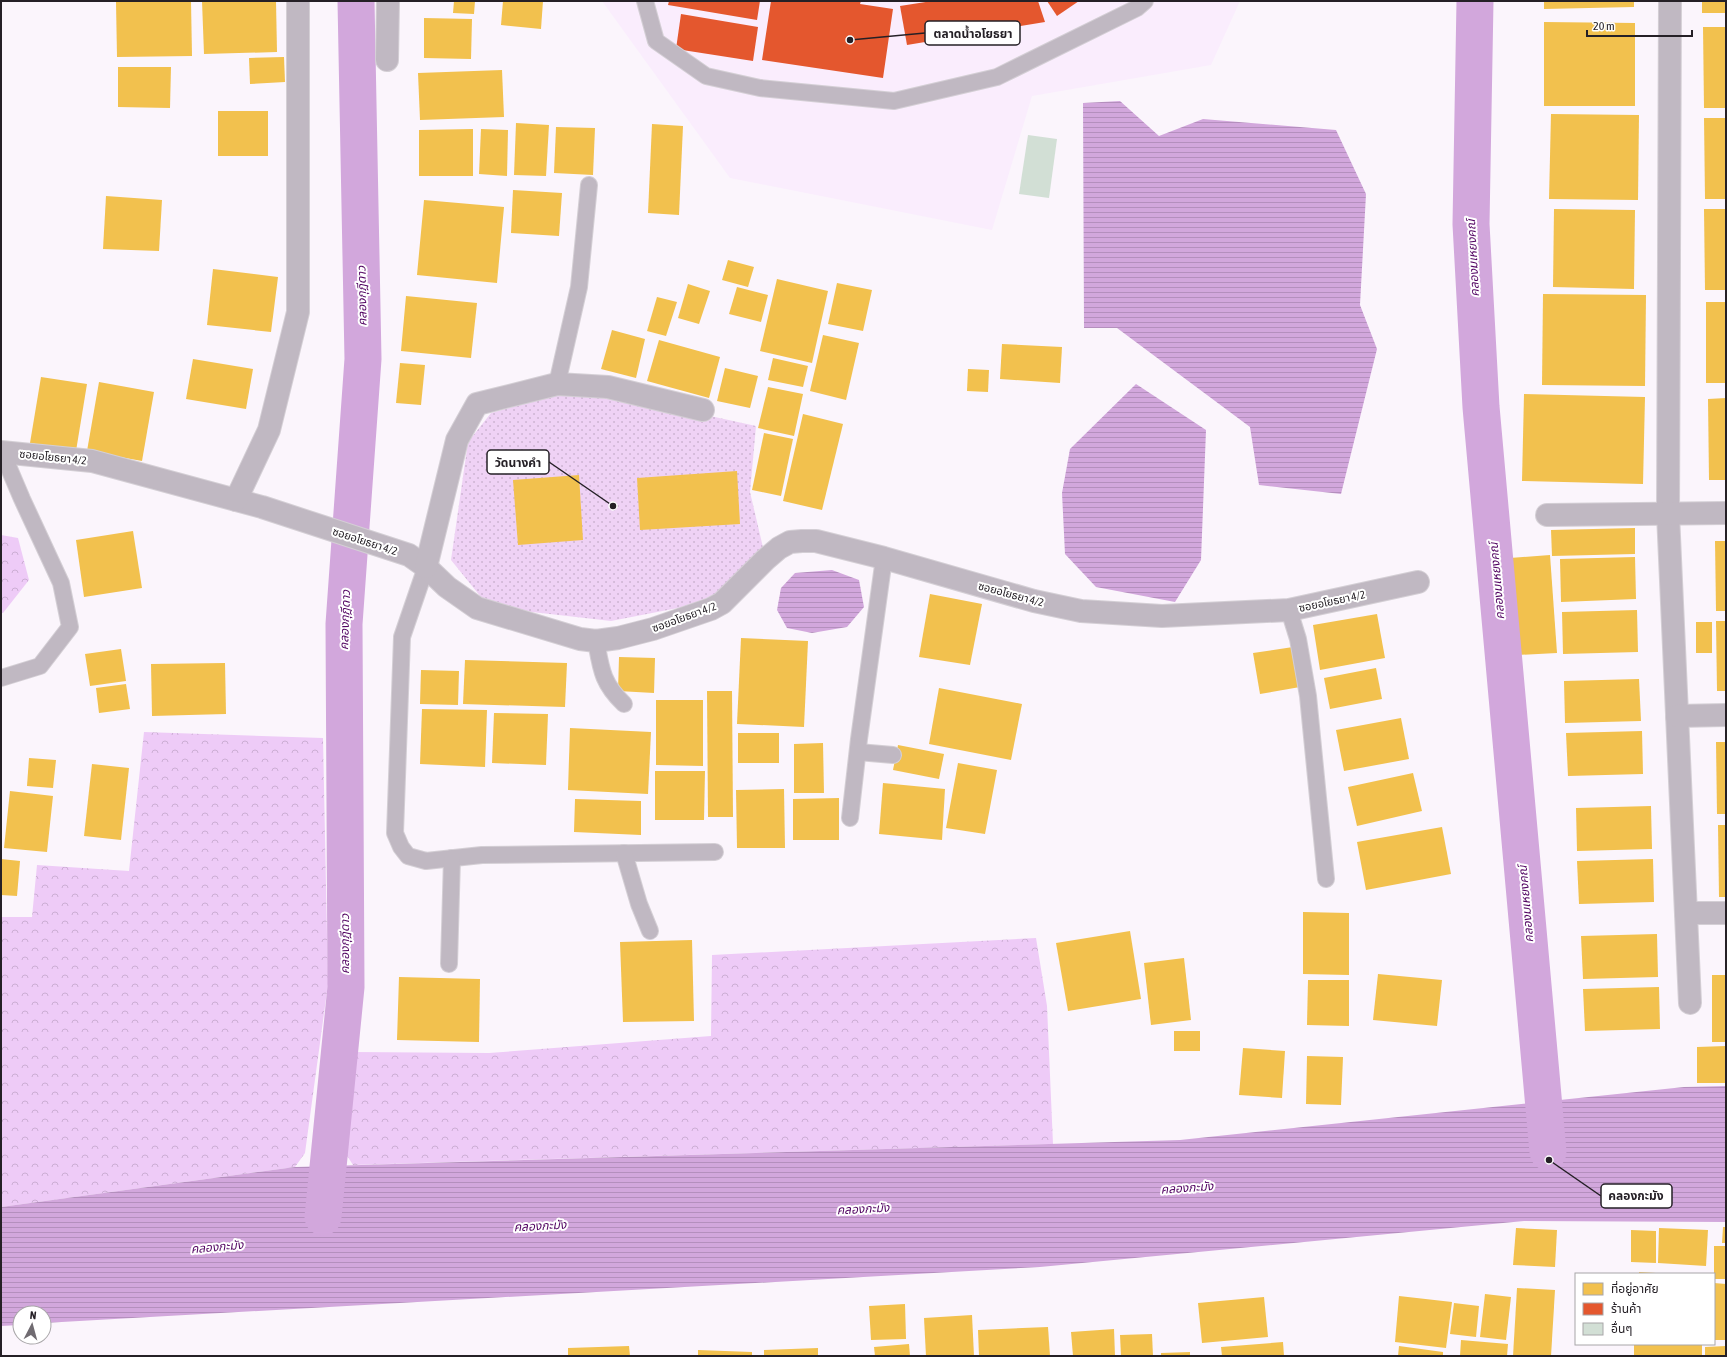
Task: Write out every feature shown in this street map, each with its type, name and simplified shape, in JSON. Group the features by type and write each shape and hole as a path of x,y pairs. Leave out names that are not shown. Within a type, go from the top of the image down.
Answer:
{"street":[{"path":"236,500 269,430 298,312 298,1"},
{"path":"387,60 388,1"},
{"path":"1670,1 1668,514 1690,1003"},
{"path":"426,568 457,440 477,404 557,384 608,387 703,410"},
{"name":"ซอยอโยธยา 4/2","path":"2,452 92,461 262,507 408,555 426,568 447,587 477,608 580,639 596,641 618,638 652,629 722,603 765,560 779,548 790,542 816,542 884,558 1034,601 1080,611 1162,616 1289,610 1418,582"},
{"path":"1547,515 1726,513"},
{"path":"1677,716 1726,715"},
{"path":"1686,913 1726,913"}],"lane":[{"path":"645,1 656,41 706,76 760,88 894,101 997,77 1137,8 1144,1"},
{"path":"557,384 579,288 589,185"},
{"path":"1,678 40,666 70,627 61,583 2,452"},
{"path":"850,818 884,558"},
{"path":"426,568 402,637 395,834 401,847 408,856 426,861 482,855 715,852"},
{"path":"1289,610 1298,639 1308,696 1326,879"},
{"path":"596,641 601,672 611,692 624,704"},
{"path":"858,752 893,755"},
{"path":"624,854 650,931"},
{"path":"449,964 452,858"}],"shaded area":[{"path":"602,1 1240,1 1211,65 1032,96 992,230 730,178"},
{"path":"582,388 756,426 750,492 765,556 724,599 611,621 489,607 451,560 468,442 491,413"}],"green space":[{"path":"1,535 18,538 29,580 3,613 1,613"},
{"path":"144,732 323,738 328,984 305,1153 295,1167 1,1207 1,917 32,917 37,865 129,871"},
{"path":"1036,938 1047,1006 1053,1144 353,1165 344,1151 354,1052 489,1053 711,1036 712,955"}],"water":[{"path":"1120,101 1159,136 1203,119 1336,130 1366,194 1360,305 1377,349 1341,494 1259,485 1250,427 1117,328 1084,328 1083,103"},
{"path":"1136,384 1206,430 1201,560 1175,602 1096,587 1065,554 1062,493 1070,449"},
{"path":"832,570 859,580 864,607 847,627 812,633 787,628 777,610 781,588 795,573"},
{"path":"1726,1086 1726,1222 1524,1221 1040,1267 52,1323 52,1305 12,1305 12,1325 1,1326 1,1207 295,1167 1180,1140 1684,1087"}],"building: ที่อยู่อาศัย":[{"path":"191,1 192,56 117,57 116,2"},
{"path":"202,1 276,1 277,52 204,54"},
{"path":"454,1 475,1 474,14 453,13"},
{"path":"503,1 543,1 541,29 501,25"},
{"path":"1544,1 1634,1 1634,7 1544,9"},
{"path":"1702,1 1726,1 1726,13 1702,13"},
{"path":"424,18 472,19 471,59 424,58"},
{"path":"1544,22 1635,23 1635,106 1544,106"},
{"path":"1703,27 1726,27 1726,108 1704,108"},
{"path":"284,57 285,82 250,84 249,58"},
{"path":"118,67 171,67 170,108 118,107"},
{"path":"502,70 504,117 420,120 418,73"},
{"path":"218,111 268,111 268,156 218,156"},
{"path":"1551,114 1639,115 1638,200 1549,199"},
{"path":"1704,118 1726,118 1726,199 1705,199"},
{"path":"516,123 549,125 546,176 514,175"},
{"path":"652,124 683,126 679,215 648,213"},
{"path":"556,127 595,128 593,175 554,173"},
{"path":"473,129 473,176 419,176 419,130"},
{"path":"481,129 508,130 507,176 479,174"},
{"path":"513,190 562,193 559,236 511,233"},
{"path":"106,196 162,200 159,251 103,249"},
{"path":"424,200 504,207 497,283 417,275"},
{"path":"1554,209 1635,210 1634,289 1553,287"},
{"path":"1704,209 1726,209 1726,290 1705,290"},
{"path":"728,260 754,267 748,287 722,280"},
{"path":"213,269 278,277 271,332 207,325"},
{"path":"777,279 828,291 812,363 760,351"},
{"path":"837,283 872,290 863,331 828,324"},
{"path":"688,284 710,291 699,324 678,318"},
{"path":"737,287 768,295 761,322 729,314"},
{"path":"1543,294 1646,295 1645,386 1542,385"},
{"path":"406,296 477,303 471,358 401,351"},
{"path":"657,297 677,302 666,336 647,331"},
{"path":"1706,302 1726,302 1726,383 1706,383"},
{"path":"612,330 645,339 636,378 601,369"},
{"path":"823,335 859,343 846,400 810,391"},
{"path":"659,340 720,357 709,398 647,381"},
{"path":"1002,344 1062,347 1060,383 1000,379"},
{"path":"773,358 808,366 803,387 768,380"},
{"path":"193,359 253,369 246,409 186,399"},
{"path":"400,363 425,365 421,405 396,403"},
{"path":"725,368 758,376 750,408 717,401"},
{"path":"968,369 989,370 988,392 967,391"},
{"path":"41,377 87,384 76,451 30,443"},
{"path":"99,382 154,392 142,461 87,451"},
{"path":"768,387 803,394 794,436 758,428"},
{"path":"1524,394 1645,397 1643,484 1522,481"},
{"path":"1726,398 1726,480 1709,480 1708,399"},
{"path":"803,414 843,424 822,510 783,501"},
{"path":"764,433 793,439 781,496 752,490"},
{"path":"737,471 740,524 640,530 637,478"},
{"path":"579,475 583,540 518,545 513,480"},
{"path":"1635,528 1635,554 1552,556 1551,530"},
{"path":"133,531 142,588 84,597 76,540"},
{"path":"1715,541 1726,541 1726,611 1716,611"},
{"path":"1550,555 1557,653 1517,655 1510,558"},
{"path":"1635,557 1636,599 1561,602 1560,559"},
{"path":"930,594 982,604 970,665 919,657"},
{"path":"1637,610 1638,652 1563,654 1562,612"},
{"path":"1377,614 1385,658 1320,670 1313,625"},
{"path":"1716,621 1726,621 1726,691 1717,691"},
{"path":"1696,622 1712,622 1712,653 1696,653"},
{"path":"741,638 808,641 804,727 737,724"},
{"path":"1293,647 1300,687 1260,694 1253,653"},
{"path":"121,649 126,681 90,686 85,654"},
{"path":"619,657 655,658 654,693 618,691"},
{"path":"465,660 567,663 565,707 463,704"},
{"path":"225,663 226,714 152,716 151,664"},
{"path":"1376,668 1382,699 1330,709 1324,678"},
{"path":"421,670 459,671 458,705 420,704"},
{"path":"1639,679 1641,721 1565,723 1564,681"},
{"path":"126,684 130,709 99,713 96,688"},
{"path":"939,688 1022,704 1011,760 929,744"},
{"path":"707,691 732,691 733,817 708,817"},
{"path":"656,700 703,700 703,766 656,765"},
{"path":"422,709 487,710 485,767 420,764"},
{"path":"494,713 548,714 546,765 492,763"},
{"path":"1401,718 1409,759 1344,771 1336,730"},
{"path":"570,728 651,732 648,794 568,790"},
{"path":"1642,731 1643,774 1568,776 1566,733"},
{"path":"738,733 779,733 779,763 738,763"},
{"path":"1716,742 1726,742 1726,814 1717,814"},
{"path":"823,743 824,793 794,793 794,744"},
{"path":"898,745 944,754 939,779 893,770"},
{"path":"29,758 56,760 53,788 27,786"},
{"path":"958,763 997,770 985,834 946,828"},
{"path":"92,764 129,768 121,840 84,836"},
{"path":"655,771 705,771 704,820 655,820"},
{"path":"1413,773 1422,811 1357,826 1348,787"},
{"path":"883,783 945,789 942,840 879,834"},
{"path":"784,789 785,848 737,848 736,790"},
{"path":"10,791 53,796 47,852 4,848"},
{"path":"839,798 839,840 793,840 793,799"},
{"path":"575,799 641,801 641,835 574,832"},
{"path":"1651,806 1652,849 1577,851 1576,808"},
{"path":"1718,825 1726,825 1726,897 1719,897"},
{"path":"1442,827 1451,874 1366,890 1357,842"},
{"path":"1,859 20,861 17,896 1,895"},
{"path":"1653,859 1654,902 1579,904 1577,861"},
{"path":"1303,912 1349,913 1349,975 1303,974"},
{"path":"1130,931 1141,999 1068,1011 1056,943"},
{"path":"1657,934 1658,977 1583,979 1581,936"},
{"path":"692,940 694,1021 623,1022 620,942"},
{"path":"1184,958 1191,1020 1151,1025 1144,963"},
{"path":"1378,974 1442,980 1437,1026 1373,1020"},
{"path":"1712,975 1726,975 1726,1042 1712,1042"},
{"path":"399,977 480,979 479,1042 397,1040"},
{"path":"1308,980 1349,980 1349,1026 1307,1025"},
{"path":"1659,987 1660,1029 1585,1031 1583,989"},
{"path":"1174,1031 1200,1031 1200,1051 1174,1051"},
{"path":"1726,1046 1726,1083 1697,1083 1697,1047"},
{"path":"1243,1048 1285,1051 1282,1098 1239,1095"},
{"path":"1307,1056 1343,1057 1341,1105 1306,1104"},
{"path":"1723,1227 1726,1227 1726,1243 1722,1243"},
{"path":"1516,1228 1557,1230 1555,1267 1513,1265"},
{"path":"1659,1228 1708,1230 1706,1266 1658,1263"},
{"path":"1631,1230 1656,1231 1656,1263 1631,1262"},
{"path":"1714,1246 1726,1246 1726,1279 1715,1279"},
{"path":"1715,1283 1726,1284 1726,1340 1715,1340"},
{"path":"1517,1288 1555,1290 1551,1356 1513,1356"},
{"path":"1485,1294 1511,1297 1506,1340 1480,1337"},
{"path":"1399,1296 1452,1302 1446,1348 1395,1342"},
{"path":"1264,1297 1268,1337 1202,1343 1198,1303"},
{"path":"1454,1303 1479,1306 1476,1337 1450,1334"},
{"path":"905,1304 906,1339 871,1340 869,1306"},
{"path":"972,1315 974,1356 926,1356 924,1318"},
{"path":"1048,1327 1050,1356 979,1356 978,1330"},
{"path":"1114,1329 1115,1356 1073,1356 1071,1332"},
{"path":"1152,1334 1153,1356 1121,1356 1120,1335"},
{"path":"1461,1340 1508,1344 1507,1356 1460,1356"},
{"path":"1283,1342 1284,1356 1222,1356 1221,1347"},
{"path":"909,1344 910,1356 875,1356 874,1347"},
{"path":"1634,1345 1702,1345 1702,1356 1634,1356"},
{"path":"629,1346 630,1356 568,1356 568,1348"},
{"path":"1399,1346 1443,1352 1443,1356 1398,1356"},
{"path":"1726,1346 1726,1356 1705,1356 1705,1347"},
{"path":"818,1348 818,1356 764,1356 764,1350"},
{"path":"698,1350 752,1352 752,1356 698,1356"},
{"path":"1190,1352 1190,1356 1161,1356 1161,1353"}],"building: ร้านค้า":[{"path":"669,1 760,1 757,20 668,5"},
{"path":"771,1 861,1 860,4 893,9 883,78 762,60"},
{"path":"932,1 1038,1 1045,22 907,45 900,6"},
{"path":"1047,1 1079,1 1057,16"},
{"path":"681,14 758,27 753,61 676,49"}],"building: อื่นๆ":[{"path":"1028,135 1057,139 1049,198 1019,194"}],"waterway":[{"name":"คลองกุฎีดาว","path":"323,1217 346,987 344,624 363,359 356,1"},
{"name":"คลองมเหยงคณ์","path":"1475,1 1471,224 1481,407 1548,1152"}],"place":[{"name":"ตลาดน้ำอโยธยา","path":"850,40"},
{"name":"วัดนางคำ","path":"613,506"},
{"name":"คลองกะมัง","path":"1549,1160"}]}
